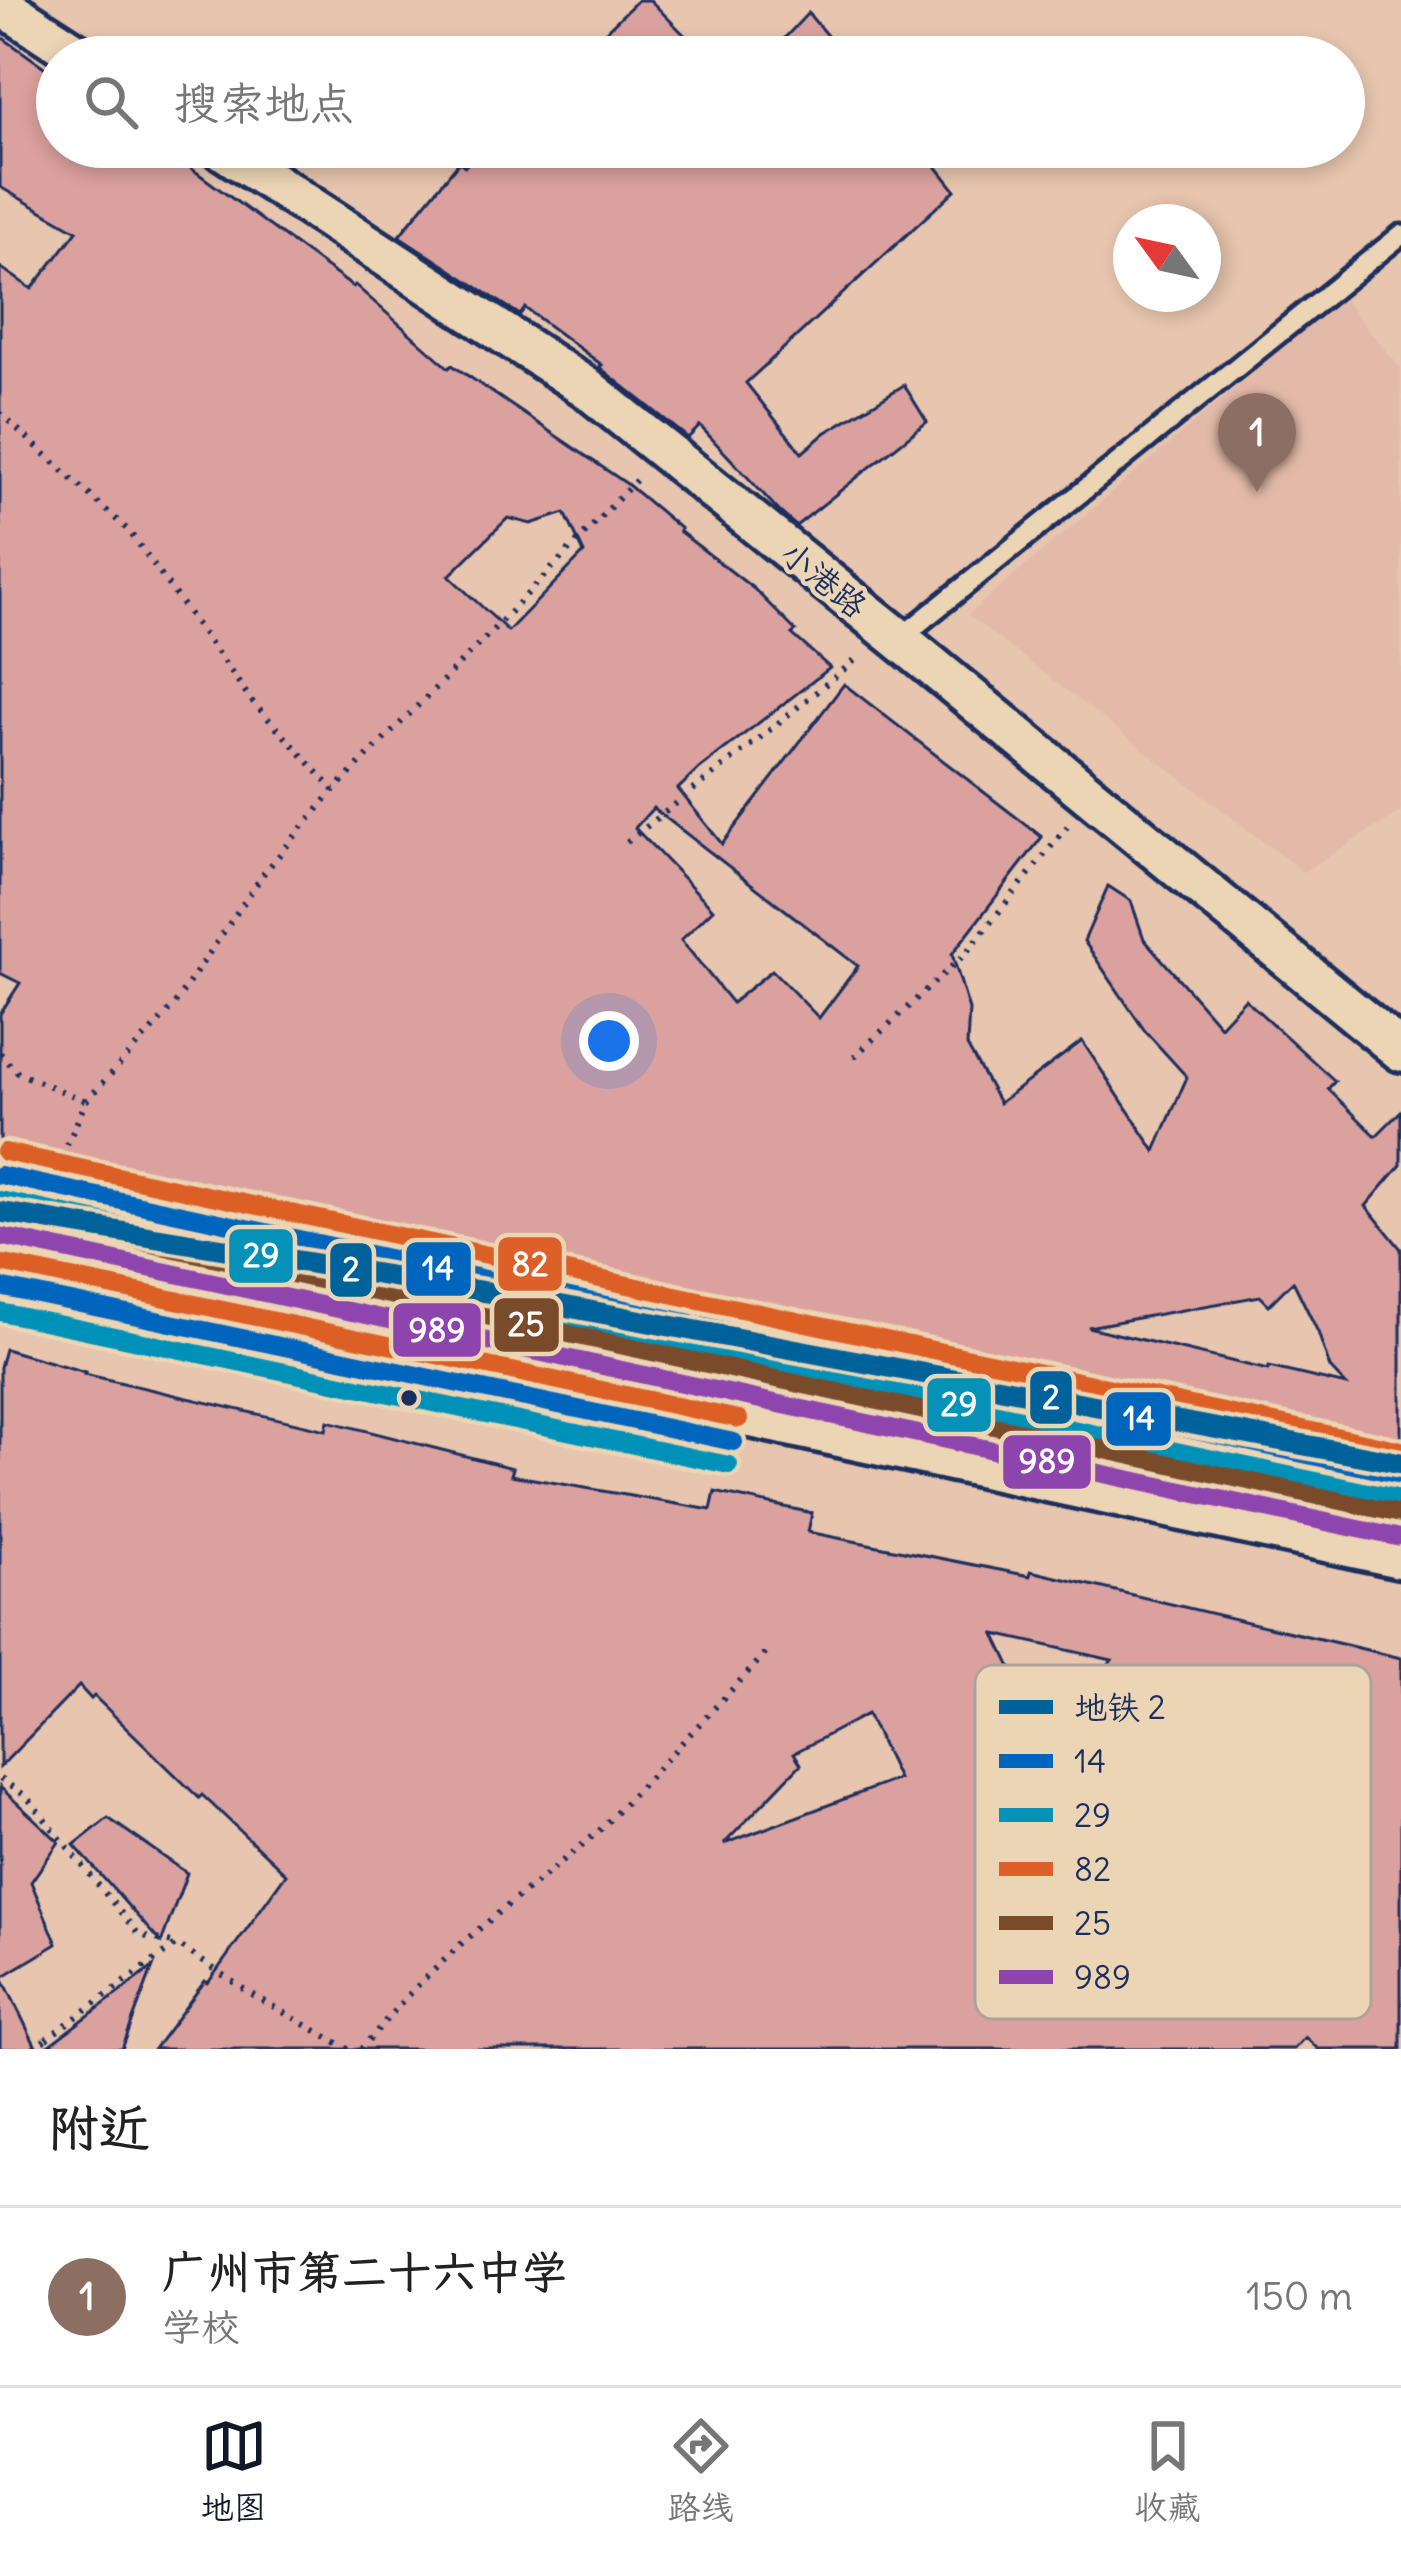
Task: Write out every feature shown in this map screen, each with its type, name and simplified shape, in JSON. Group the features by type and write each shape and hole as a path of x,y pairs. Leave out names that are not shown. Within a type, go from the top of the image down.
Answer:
{"main road":[{"path":"16,1191 1401,1475"},
{"path":"16,1191 1401,1514"},
{"path":"0,1249 1401,1550"},
{"path":"0,1288 1401,1582"}],"street":[{"path":"0,4 50,36"},
{"name":"小港路","path":"251,168 587,388 1401,1051"}],"lane":[{"path":"894,635 1401,235"}],"path":[{"path":"0,413 129,530 252,701 334,790"},
{"path":"16,1191 86,1101 171,1009 264,873 334,790 665,451"},
{"path":"627,842 894,635"},
{"path":"854,1057 966,953 1091,796"},
{"path":"0,1053 18,1073 86,1101"},
{"path":"362,2049 406,1997 463,1942 598,1832 768,1651"},
{"path":"0,1779 26,1796 139,1935 177,1944 251,1994 349,2049"},
{"path":"33,2049 177,1944"},
{"path":"46,2039 55,2049"}],"shaded area":[{"path":"1342,297 1401,369 1401,812 1303,872 968,615"}],"building":[{"path":"638,0 650,0 685,36 601,36"},
{"path":"808,13 827,36 787,36"},
{"path":"0,36 36,61 36,168 191,168 355,285 449,368 452,365 627,484 754,589 796,631 792,634 830,668 678,789 722,844 844,684 1042,837 952,954 969,1010 967,1046 999,1103 1082,1041 1155,1151 1187,1077 1145,1031 1084,941 1108,886 1131,901 1144,939 1220,1026 1245,999 1335,1081 1328,1089 1376,1136 1401,1111 1401,1165 1366,1206 1401,1249 1401,1443 0,1144 0,1014 20,983 0,973 0,267 32,289 77,231 0,187","holes":["565,513 584,553 508,631 449,576 508,518 531,524","653,808 858,966 819,1018 772,970 732,1003 681,940 713,909 635,828","1293,1281 1330,1368 1346,1385 1088,1327 1260,1296 1269,1305"]},
{"path":"454,168 938,168 955,190 746,383 802,453 825,433 904,385 927,422 796,526 700,426 688,438 525,308 520,315 399,236"},
{"path":"5,1349 84,1374 326,1430 328,1421 513,1468 511,1475 711,1510 715,1492 812,1513 808,1532 1030,1576 1031,1571 1401,1658 1401,2049 1318,2049 1305,2037 1294,2049 154,2049 286,1874 79,1686 0,1767 0,1367","holes":["867,1714 898,1779 724,1844 801,1764 794,1753"]},
{"path":"0,1787 59,1842 31,1882 57,1944 2,1977 37,2049 0,2049"},
{"path":"108,1818 187,1873 161,1943 74,1845"},
{"path":"153,1967 122,2049 44,2049"}],"metro line":[{"name":"2","path":"0,1212 510,1296 1401,1463"}],"transit line":[{"name":"82","path":"5,1152 1401,1450"},
{"name":"14","path":"0,1175 1401,1475"},
{"name":"29","path":"0,1200 1396,1498"},
{"name":"25","path":"0,1211 1401,1514"},
{"name":"989","path":"0,1236 1396,1537"},
{"name":"82","path":"5,1264 739,1419"},
{"name":"14","path":"0,1287 734,1442"},
{"name":"29","path":"0,1312 729,1465"}],"place":[{"name":"广州市第二十六中学","path":"1257,492"}]}
